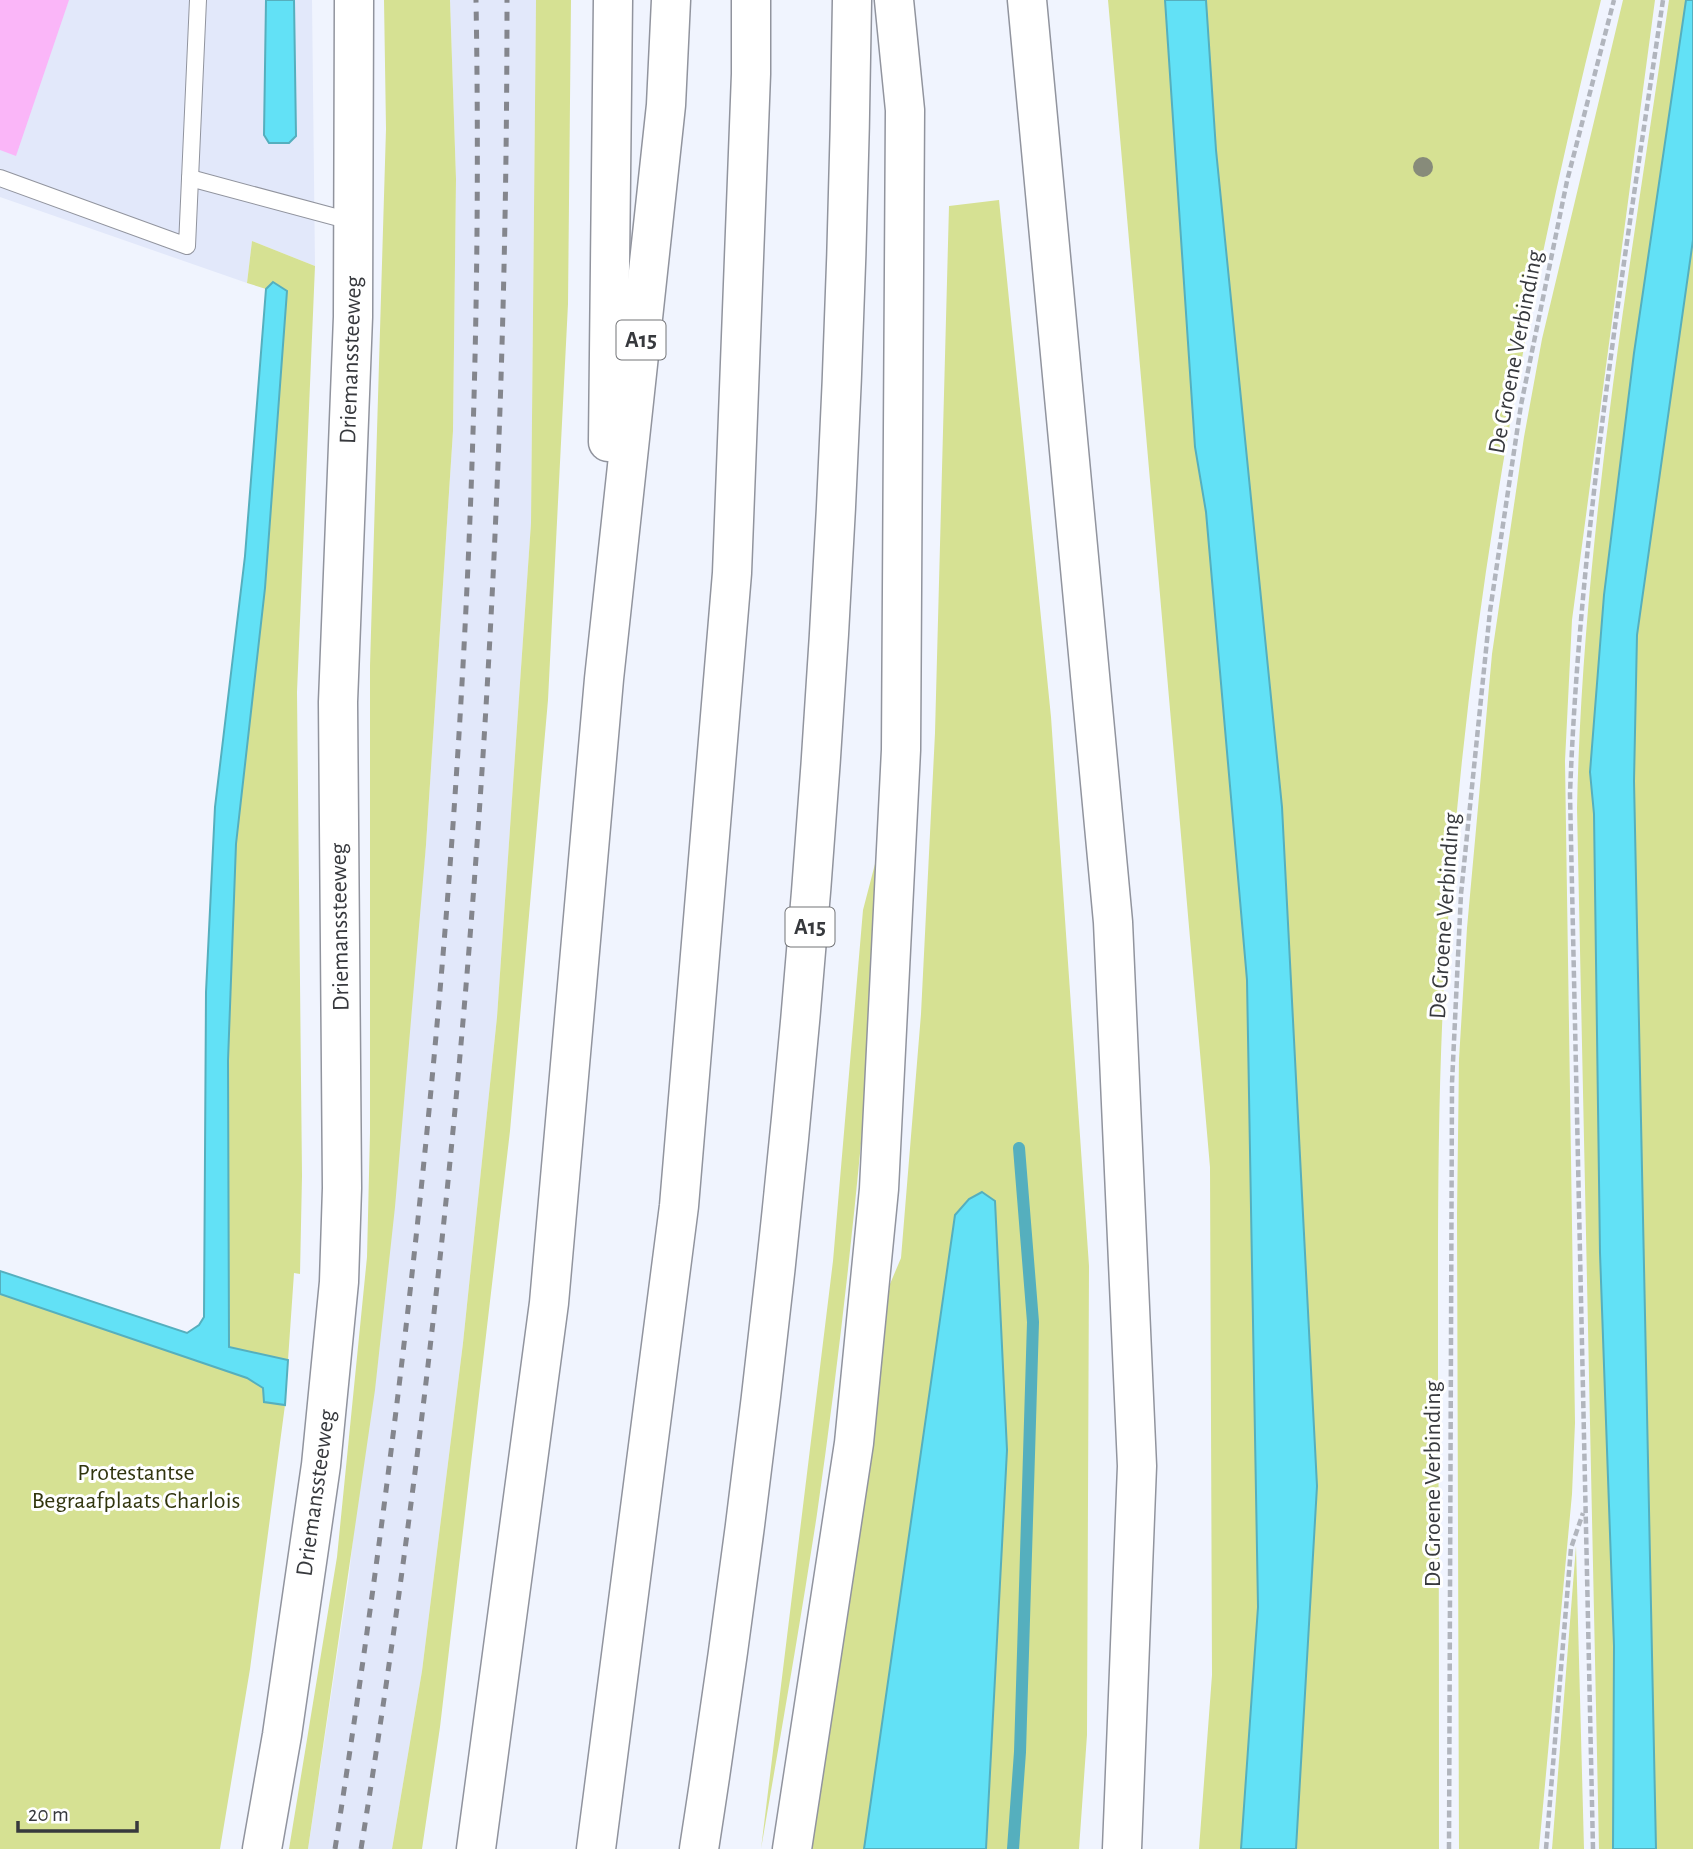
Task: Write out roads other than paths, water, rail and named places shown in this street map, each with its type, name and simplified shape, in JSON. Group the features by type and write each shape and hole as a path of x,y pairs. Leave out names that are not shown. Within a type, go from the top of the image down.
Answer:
{"main road":[{"name":"Driemanssteeweg","path":"262,1849 282,1735 321,1465 339,1282 342,1188 338,702 355,222 354,0"},
{"name":"A15","path":"604,679 613,0"},
{"name":"A15","path":"476,1849 549,1303 604,679 666,105 671,0"},
{"path":"596,1849 681,1192 732,573 751,0"},
{"name":"A15","path":"699,1849 738,1599 758,1434 808,949 841,407 852,0"},
{"path":"792,1849 854,1443 879,1189 901,750 905,110 894,0"},
{"path":"1027,0 1113,922 1137,1466 1122,1849"}],"lane":[{"path":"0,178 187,246 198,0"},
{"path":"190,178 355,222"}],"water":[{"path":"266,0 294,0 296,136 289,143 269,143 264,135"},
{"path":"1165,0 1206,0 1216,150 1282,807 1317,1486 1296,1849 1241,1849 1258,1607 1247,980 1206,512 1195,447"},
{"path":"1686,0 1693,0 1693,240 1637,635 1634,781 1656,1849 1613,1849 1614,1646 1600,1253 1594,814 1590,772 1604,595 1634,353"},
{"path":"273,282 287,291 265,588 236,844 228,1061 229,1347 288,1360 285,1405 264,1402 263,1388 247,1378 0,1294 0,1271 187,1333 199,1325 204,1317 206,992 215,807 245,556 266,289"},
{"path":"982,1192 995,1201 1007,1450 986,1849 864,1849 955,1215 969,1199"}],"waterway":[{"path":"1013,1849 1020,1752 1033,1322 1019,1148"}],"railway":[{"path":"335,1849 399,1389 445,928 461,696 472,464 477,232 476,0"},
{"path":"361,1849 395,1620 425,1389 471,928 487,696 498,464 505,232 507,0"}],"park label":[{"name":"Protestantse Begraafplaats Charlois","path":"136,1487"}]}
